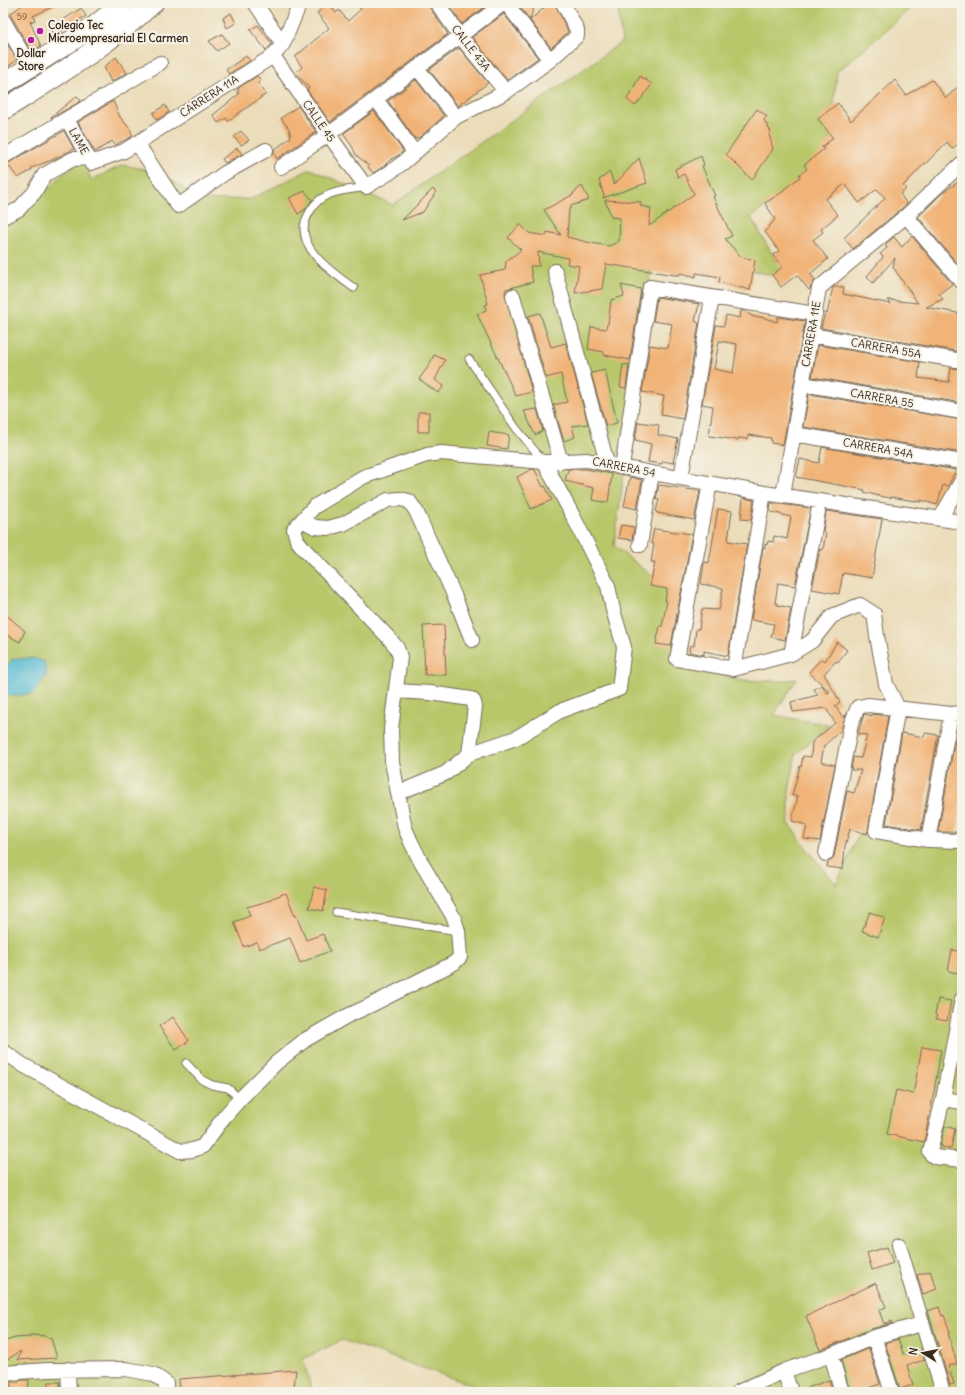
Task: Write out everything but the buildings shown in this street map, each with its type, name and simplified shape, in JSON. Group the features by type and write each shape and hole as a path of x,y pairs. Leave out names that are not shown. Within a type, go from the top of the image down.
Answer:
{"main road":[{"path":"3,84 95,26 123,3"},
{"path":"3,110 105,43 133,22 153,3"}],"street":[{"path":"255,3 283,44"},
{"name":"CARRERA 11A","path":"3,217 19,209 26,202 34,193 44,174 73,159 90,161 124,151 273,56 283,44 300,3"},
{"name":"CALLE 43A","path":"437,3 460,36 506,92"},
{"path":"281,167 329,134 505,3 550,60"},
{"path":"366,187 394,170 456,117 506,92 550,60 577,36 578,30 563,3"},
{"path":"3,20 30,66"},
{"name":"CALLE 45","path":"273,56 366,187"},
{"path":"3,157 160,63"},
{"path":"417,68 456,117"},
{"path":"376,99 414,152"},
{"name":"LAME","path":"67,119 90,161"},
{"path":"137,143 178,206 225,174 266,150"},
{"name":"CARRERA 11E","path":"783,496 819,288 960,169"},
{"path":"906,216 962,282"},
{"path":"555,271 607,463"},
{"path":"622,467 650,288 814,314"},
{"path":"513,296 561,462"},
{"path":"681,478 712,298"},
{"name":"CARRERA 55A","path":"811,336 962,361"},
{"name":"CARRERA 55","path":"803,384 962,412"},
{"name":"CARRERA 54A","path":"794,434 962,462"},
{"name":"CARRERA 54","path":"302,520 314,506 363,477 427,455 441,453 544,462 587,460 783,496 962,522"},
{"path":"398,793 446,773 469,754 516,738 560,711 619,689 624,647 613,610 608,586 544,462"},
{"path":"640,545 652,473"},
{"path":"940,519 962,480"},
{"path":"710,483 677,659 734,669 791,654 812,642 832,616 860,605 874,614 886,684 898,708 876,831 928,840 962,841"},
{"path":"734,669 764,492"},
{"path":"3,1050 23,1065 180,1151 193,1150 203,1146 224,1117 240,1099 276,1063 305,1040 344,1017 454,964 460,957 458,931 454,918 422,864 405,828 392,762 390,729 400,657 397,648 388,636 304,549 297,540 294,529 302,520 315,527 328,528 350,521 374,506 388,500 400,499 409,501 422,524 454,595 472,640"},
{"path":"791,654 818,512"},
{"path":"396,691 430,693 471,699 474,702 474,707 469,754"},
{"path":"826,854 851,724 858,707 868,705 957,713 928,840"},
{"path":"962,999 958,1045 930,1152 936,1157 962,1160"},
{"path":"943,1099 962,1102"},
{"path":"898,1244 943,1392"},
{"path":"740,1392 784,1371 831,1355 874,1337 922,1324"},
{"path":"874,1337 892,1392"},
{"path":"831,1355 842,1392"},
{"path":"68,1369 69,1392"},
{"path":"3,1373 68,1369 126,1369 153,1374 166,1383 166,1392"},
{"path":"784,1371 791,1392"}],"lane":[{"path":"354,288 331,272 310,250 305,234 305,220 312,208 321,199 334,193 366,187"},
{"path":"469,359 516,428 544,462"},
{"path":"336,912 458,931"},
{"path":"186,1063 202,1080 212,1085 228,1088 240,1099"}],"green space":[{"path":"617,3 918,3 837,72 828,163 751,217 780,268 790,280 734,266 652,268 614,546 666,587 682,658 736,680 781,681 797,679 774,715 830,725 796,754 789,792 789,823 807,849 836,884 859,834 962,843 962,1392 492,1392 342,1340 303,1359 312,1392 3,1392 3,221 42,195 62,175 84,158 91,180 123,165 159,172 201,200 251,199 310,169 393,205 622,42"}],"water":[{"path":"31,658 44,661 47,674 34,693 14,696 3,694 3,674 12,659"}],"place":[{"name":"Colegio Tec Microempresarial El Carmen","path":"40,31"},
{"name":"Dollar Store","path":"31,40"}]}
